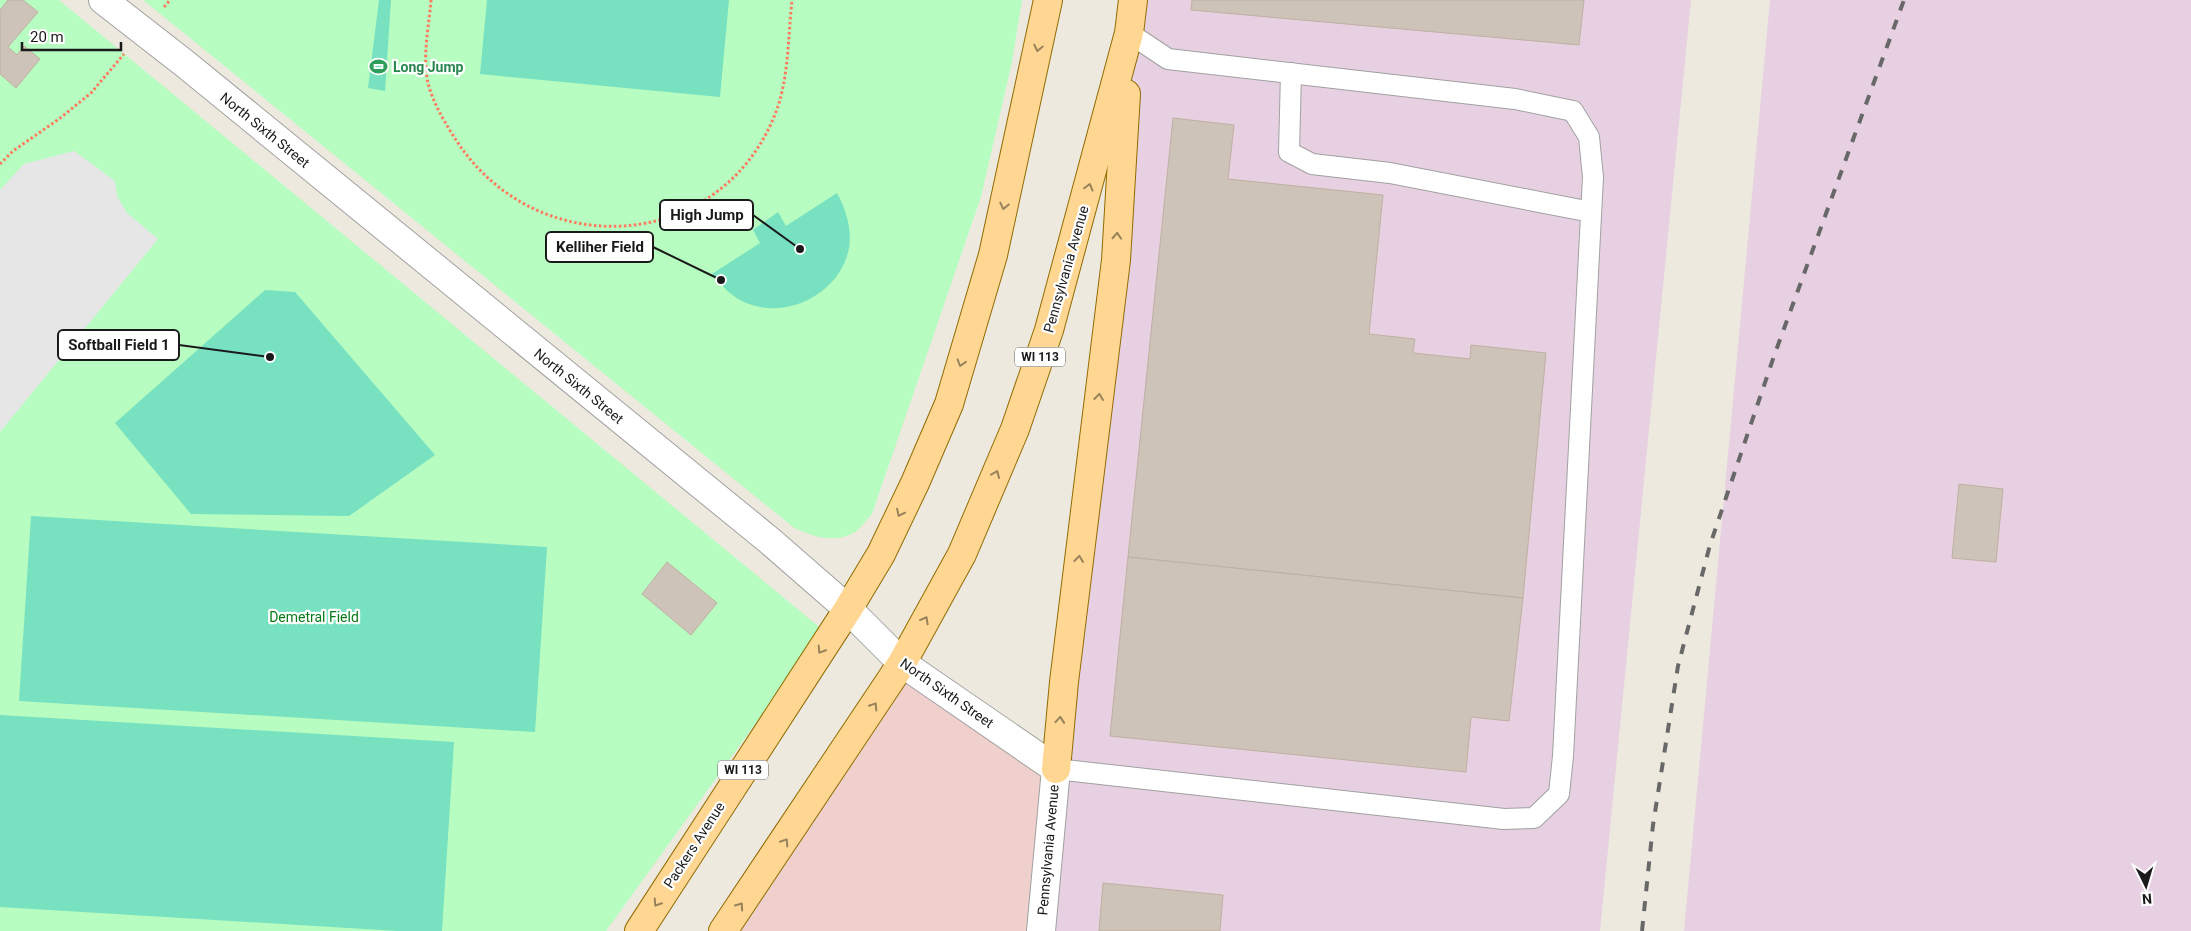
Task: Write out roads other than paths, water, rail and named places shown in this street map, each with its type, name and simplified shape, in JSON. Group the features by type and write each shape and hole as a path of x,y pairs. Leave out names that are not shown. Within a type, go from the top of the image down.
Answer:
{"main road":[{"name":"WI 113","path":"848,609 881,554 915,483 949,404 993,255 1048,0"},
{"name":"Pennsylvania Avenue","path":"902,663 962,554 1015,429 1049,330 1129,33 1133,0"},
{"path":"1056,769 1064,682 1116,260 1129,33"},
{"name":"Packers Avenue","path":"639,931 848,609"},
{"name":"WI 113","path":"724,931 902,663"}],"street":[{"name":"North Sixth Street","path":"103,0 192,70 770,541 848,609 902,663 1056,769"},
{"name":"Pennsylvania Avenue","path":"1041,931 1056,769"}],"lane":[{"path":"1056,769 1504,819 1534,818 1559,794 1563,756 1593,177 1589,137 1573,111 1515,99 1168,59 1129,33"},
{"path":"1291,73 1289,152 1312,164 1390,173 1591,212"}],"railway":[{"path":"1642,931 1653,825 1678,666 1710,545 1774,356 1904,0"}],"place":[{"name":"Long Jump","path":"379,67"},
{"name":"High Jump","path":"800,249"},
{"name":"Kelliher Field","path":"721,280"},
{"name":"Softball Field 1","path":"270,357"}],"park label":[{"name":"Demetral Field","path":"314,617"}]}
